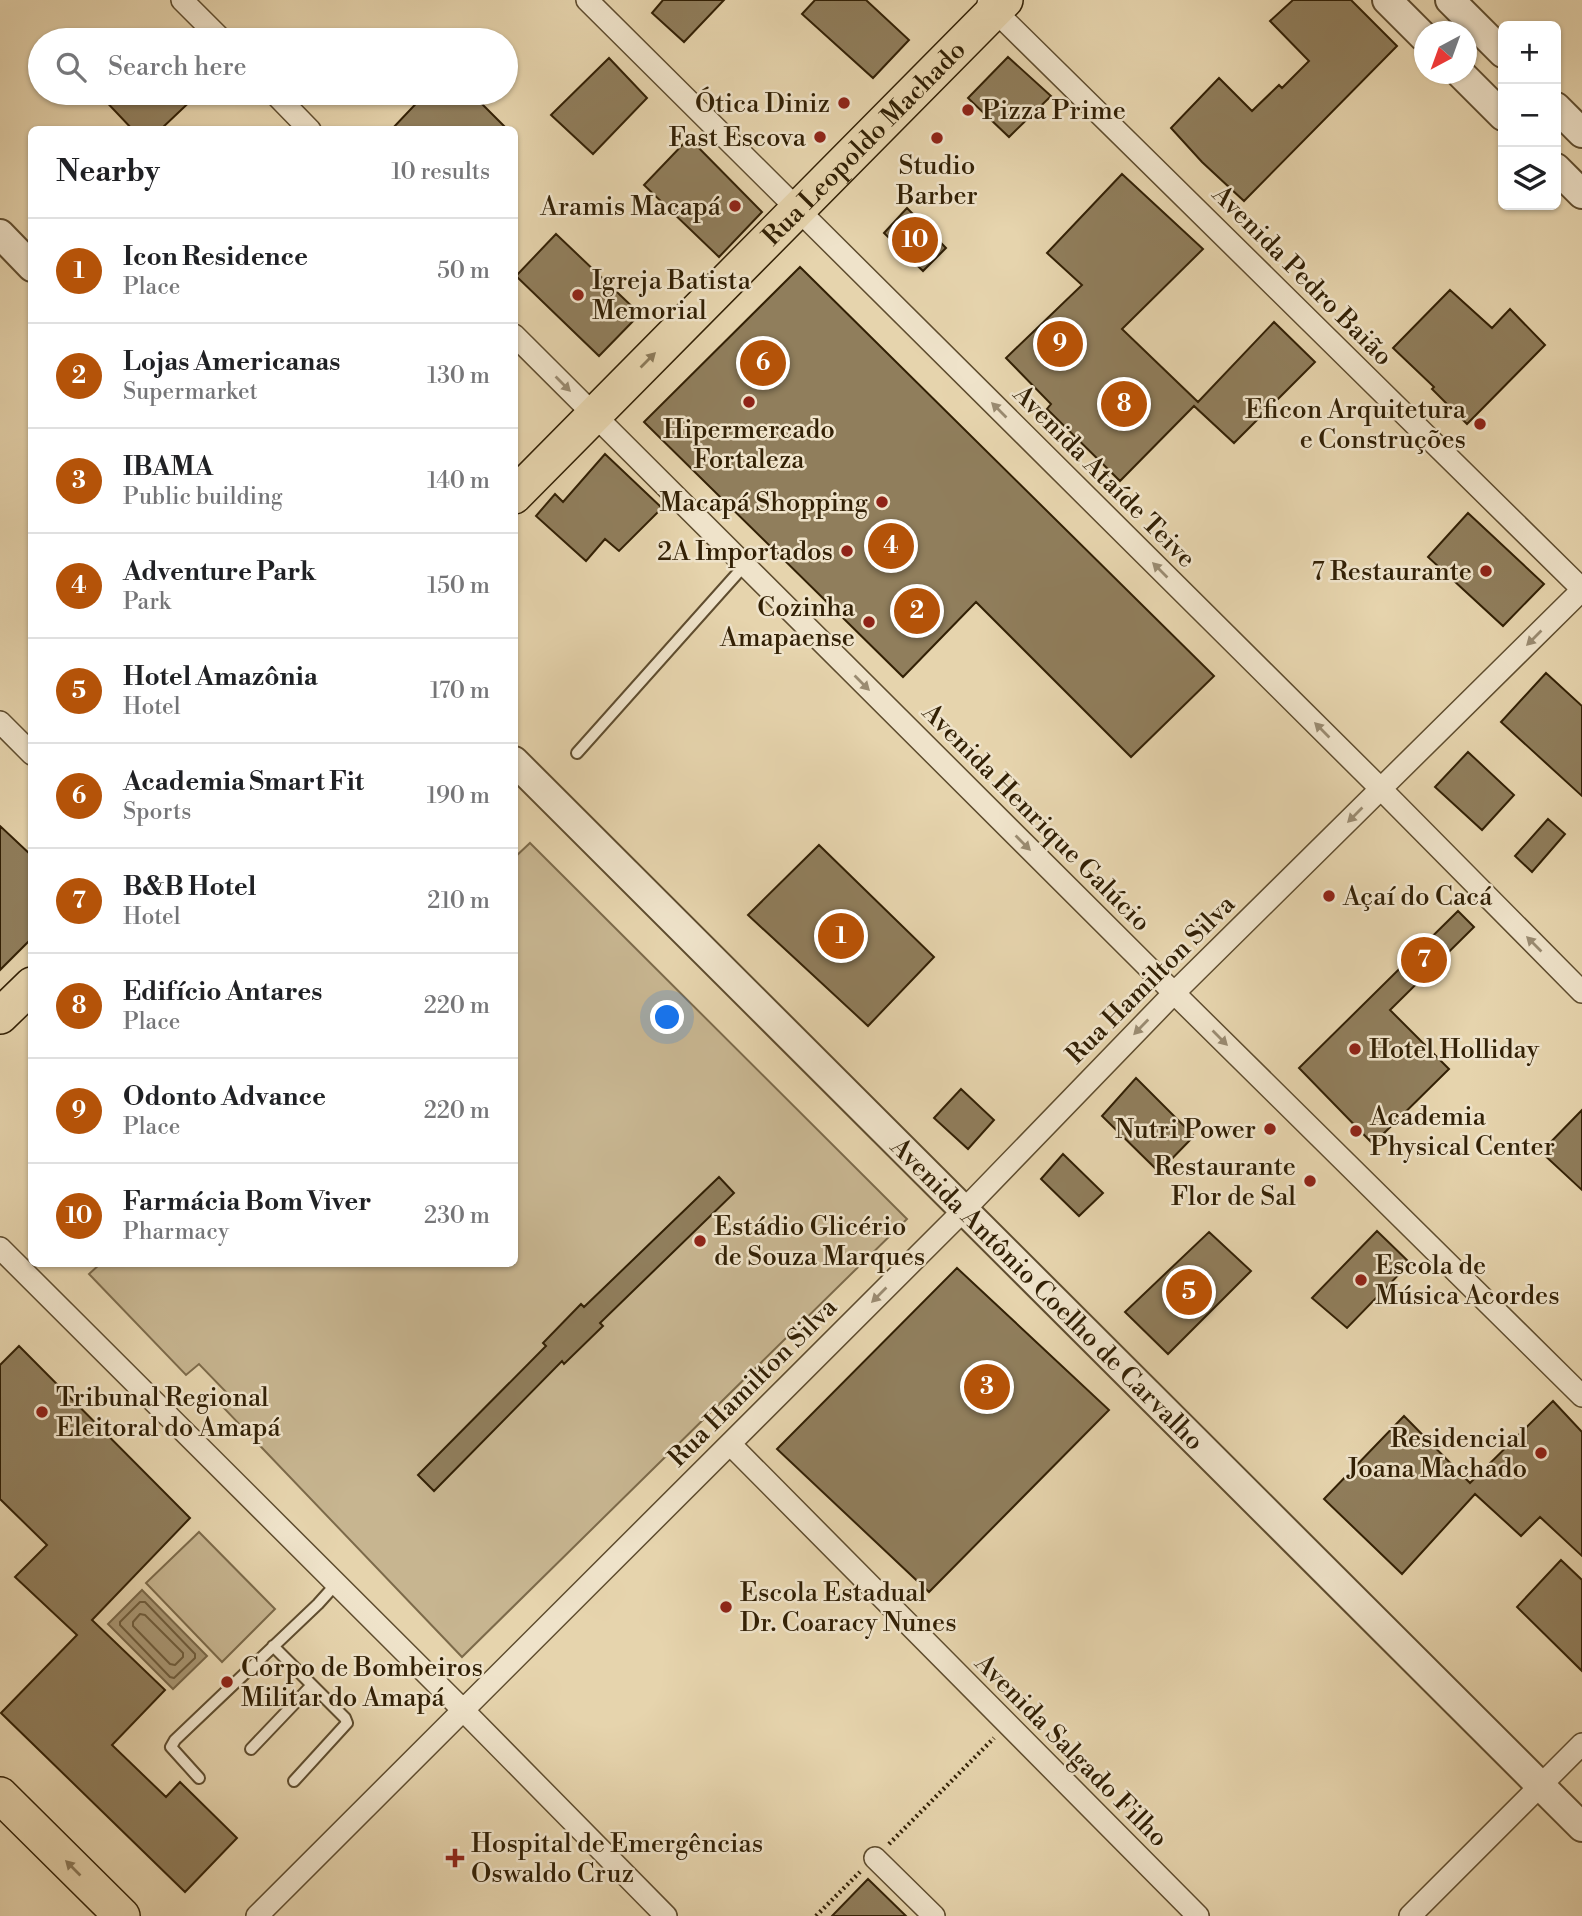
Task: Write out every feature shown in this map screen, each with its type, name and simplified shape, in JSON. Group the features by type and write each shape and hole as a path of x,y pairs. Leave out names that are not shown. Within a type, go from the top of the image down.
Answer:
{"main road":[{"name":"Rua Leopoldo Machado","path":"518,492 797,210 995,4"},
{"path":"0,1016 28,989"},
{"path":"0,1795 122,1916"}],"street":[{"path":"182,0 210,28"},
{"name":"Avenida Ataíde Teive","path":"587,0 1582,992"},
{"path":"1387,0 1414,27"},
{"path":"1451,0 1498,49"},
{"name":"Avenida Pedro Baião","path":"995,4 1582,590"},
{"path":"1475,84 1498,100"},
{"path":"286,105 306,126"},
{"path":"1561,112 1582,133"},
{"path":"1561,173 1582,194"},
{"path":"0,234 28,263"},
{"name":"Avenida Henrique Galúcio","path":"518,339 1582,1396"},
{"name":"Rua Hamilton Silva","path":"257,1916 963,1211 1174,993 1582,590"},
{"path":"0,722 28,750"},
{"name":"Avenida Antônio Coelho de Carvalho","path":"518,765 1582,1827"},
{"path":"0,1248 666,1916"},
{"name":"Avenida Salgado Filho","path":"730,1444 1198,1916"},
{"path":"1410,1916 1582,1744"},
{"path":"875,1858 934,1916"}],"lane":[{"path":"577,753 744,566"},
{"path":"199,1778 176,1754 172,1747 175,1740 335,1584"},
{"path":"273,1646 347,1723 294,1781"},
{"path":"251,1749 312,1685"}],"path":[{"path":"817,1916 1008,1725"}],"shaded area":[{"name":"Estádio Glicério de Souza Marques","path":"530,843 907,1219 462,1657 221,1405 229,1395 199,1364 186,1375 89,1274 97,1267 518,1267 518,854"},
{"path":"199,1532 275,1609 222,1662 146,1583"}],"water":[{"path":"142,1590 207,1656 173,1689 108,1624"}],"building":[{"path":"663,0 724,0 684,42 652,13"},
{"path":"815,0 866,0 909,40 873,78 802,14"},
{"path":"1293,0 1351,0 1397,46 1244,201 1202,162 1171,128 1219,78 1252,111 1279,85 1282,88 1309,61 1270,21"},
{"path":"1008,57 1051,96 1009,137 968,98"},
{"path":"609,58 647,98 593,154 551,115"},
{"path":"109,105 186,105 164,126 129,126"},
{"path":"415,105 483,105 504,126 395,126"},
{"path":"689,138 762,212 719,257 644,185"},
{"path":"1122,174 1203,249 1122,329 1198,402 1274,322 1315,362 1234,443 1194,406 1120,481 1047,409 1051,404 1006,358 1082,285 1047,253"},
{"path":"907,208 946,248 923,271 884,233"},
{"name":"Igreja Batista Memorial","path":"556,234 640,314 599,356 518,278 518,274"},
{"name":"Macapá Shopping","path":"800,267 1214,676 1131,757 976,602 903,677 644,422"},
{"path":"1450,290 1492,328 1510,309 1545,345 1467,424 1432,389 1434,387 1393,348"},
{"path":"605,454 662,508 619,551 605,539 586,561 536,516 555,494 563,502"},
{"name":"7 Restaurante","path":"1468,513 1544,584 1503,626 1428,557"},
{"path":"1546,673 1582,706 1582,796 1501,722"},
{"path":"1468,752 1514,795 1482,830 1435,787"},
{"path":"1548,819 1565,834 1532,872 1515,856"},
{"path":"0,826 28,852 28,942 0,970"},
{"path":"819,845 934,957 868,1026 748,915"},
{"path":"1458,911 1474,927 1390,1010 1449,1069 1373,1144 1299,1068"},
{"path":"1136,1078 1194,1136 1159,1172 1102,1116"},
{"path":"961,1089 994,1120 968,1149 934,1118"},
{"path":"1582,1110 1582,1190 1541,1152"},
{"path":"1063,1154 1103,1193 1079,1216 1041,1179"},
{"path":"719,1177 734,1193 600,1323 603,1326 564,1364 562,1361 434,1491 418,1475 546,1346 543,1343 581,1304 584,1307"},
{"name":"Escola de Música Acordes","path":"1377,1231 1410,1263 1347,1328 1312,1298"},
{"path":"1209,1232 1251,1271 1168,1354 1125,1312"},
{"path":"957,1268 1109,1410 929,1592 777,1449"},
{"path":"19,1346 190,1518 92,1620 165,1690 112,1745 166,1797 180,1782 237,1838 185,1892 1,1713 77,1635 15,1577 47,1545 0,1499 0,1365"},
{"path":"1553,1401 1582,1432 1582,1556 1540,1517 1521,1536 1475,1494 1402,1574 1324,1499 1404,1416 1470,1483"},
{"path":"1561,1560 1582,1580 1582,1671 1517,1607"},
{"path":"868,1879 906,1916 832,1916"}],"place":[{"name":"Ótica Diniz","path":"844,103"},
{"name":"Pizza Prime","path":"968,110"},
{"name":"Fast Escova","path":"820,137"},
{"name":"Studio Barber","path":"937,138"},
{"name":"Aramis Macapá","path":"735,206"},
{"name":"Farmácia Bom Viver","path":"915,240"},
{"name":"Igreja Batista Memorial","path":"578,295"},
{"name":"Odonto Advance","path":"1060,344"},
{"name":"Academia Smart Fit","path":"763,363"},
{"name":"Hipermercado Fortaleza","path":"749,402"},
{"name":"Edifício Antares","path":"1124,404"},
{"name":"Eficon Arquitetura e Construções","path":"1480,424"},
{"name":"Macapá Shopping","path":"882,502"},
{"name":"Adventure Park","path":"891,546"},
{"name":"2A Importados","path":"847,551"},
{"name":"7 Restaurante","path":"1486,571"},
{"name":"Lojas Americanas","path":"917,611"},
{"name":"Cozinha Amapaense","path":"869,622"},
{"name":"Açaí do Cacá","path":"1329,896"},
{"name":"Icon Residence","path":"841,936"},
{"name":"B&B Hotel","path":"1424,960"},
{"name":"Hotel Holliday","path":"1355,1049"},
{"name":"Nutri Power","path":"1270,1129"},
{"name":"Academia Physical Center","path":"1356,1131"},
{"name":"Restaurante Flor de Sal","path":"1310,1181"},
{"name":"Estádio Glicério de Souza Marques","path":"700,1241"},
{"name":"Escola de Música Acordes","path":"1361,1280"},
{"name":"Hotel Amazônia","path":"1189,1292"},
{"name":"IBAMA","path":"987,1387"},
{"name":"Tribunal Regional Eleitoral do Amapá","path":"42,1412"},
{"name":"Residencial Joana Machado","path":"1541,1453"},
{"name":"Escola Estadual Dr. Coaracy Nunes","path":"726,1607"},
{"name":"Corpo de Bombeiros Militar do Amapá","path":"227,1682"},
{"name":"Hospital de Emergências Oswaldo Cruz","path":"455,1858"}]}
